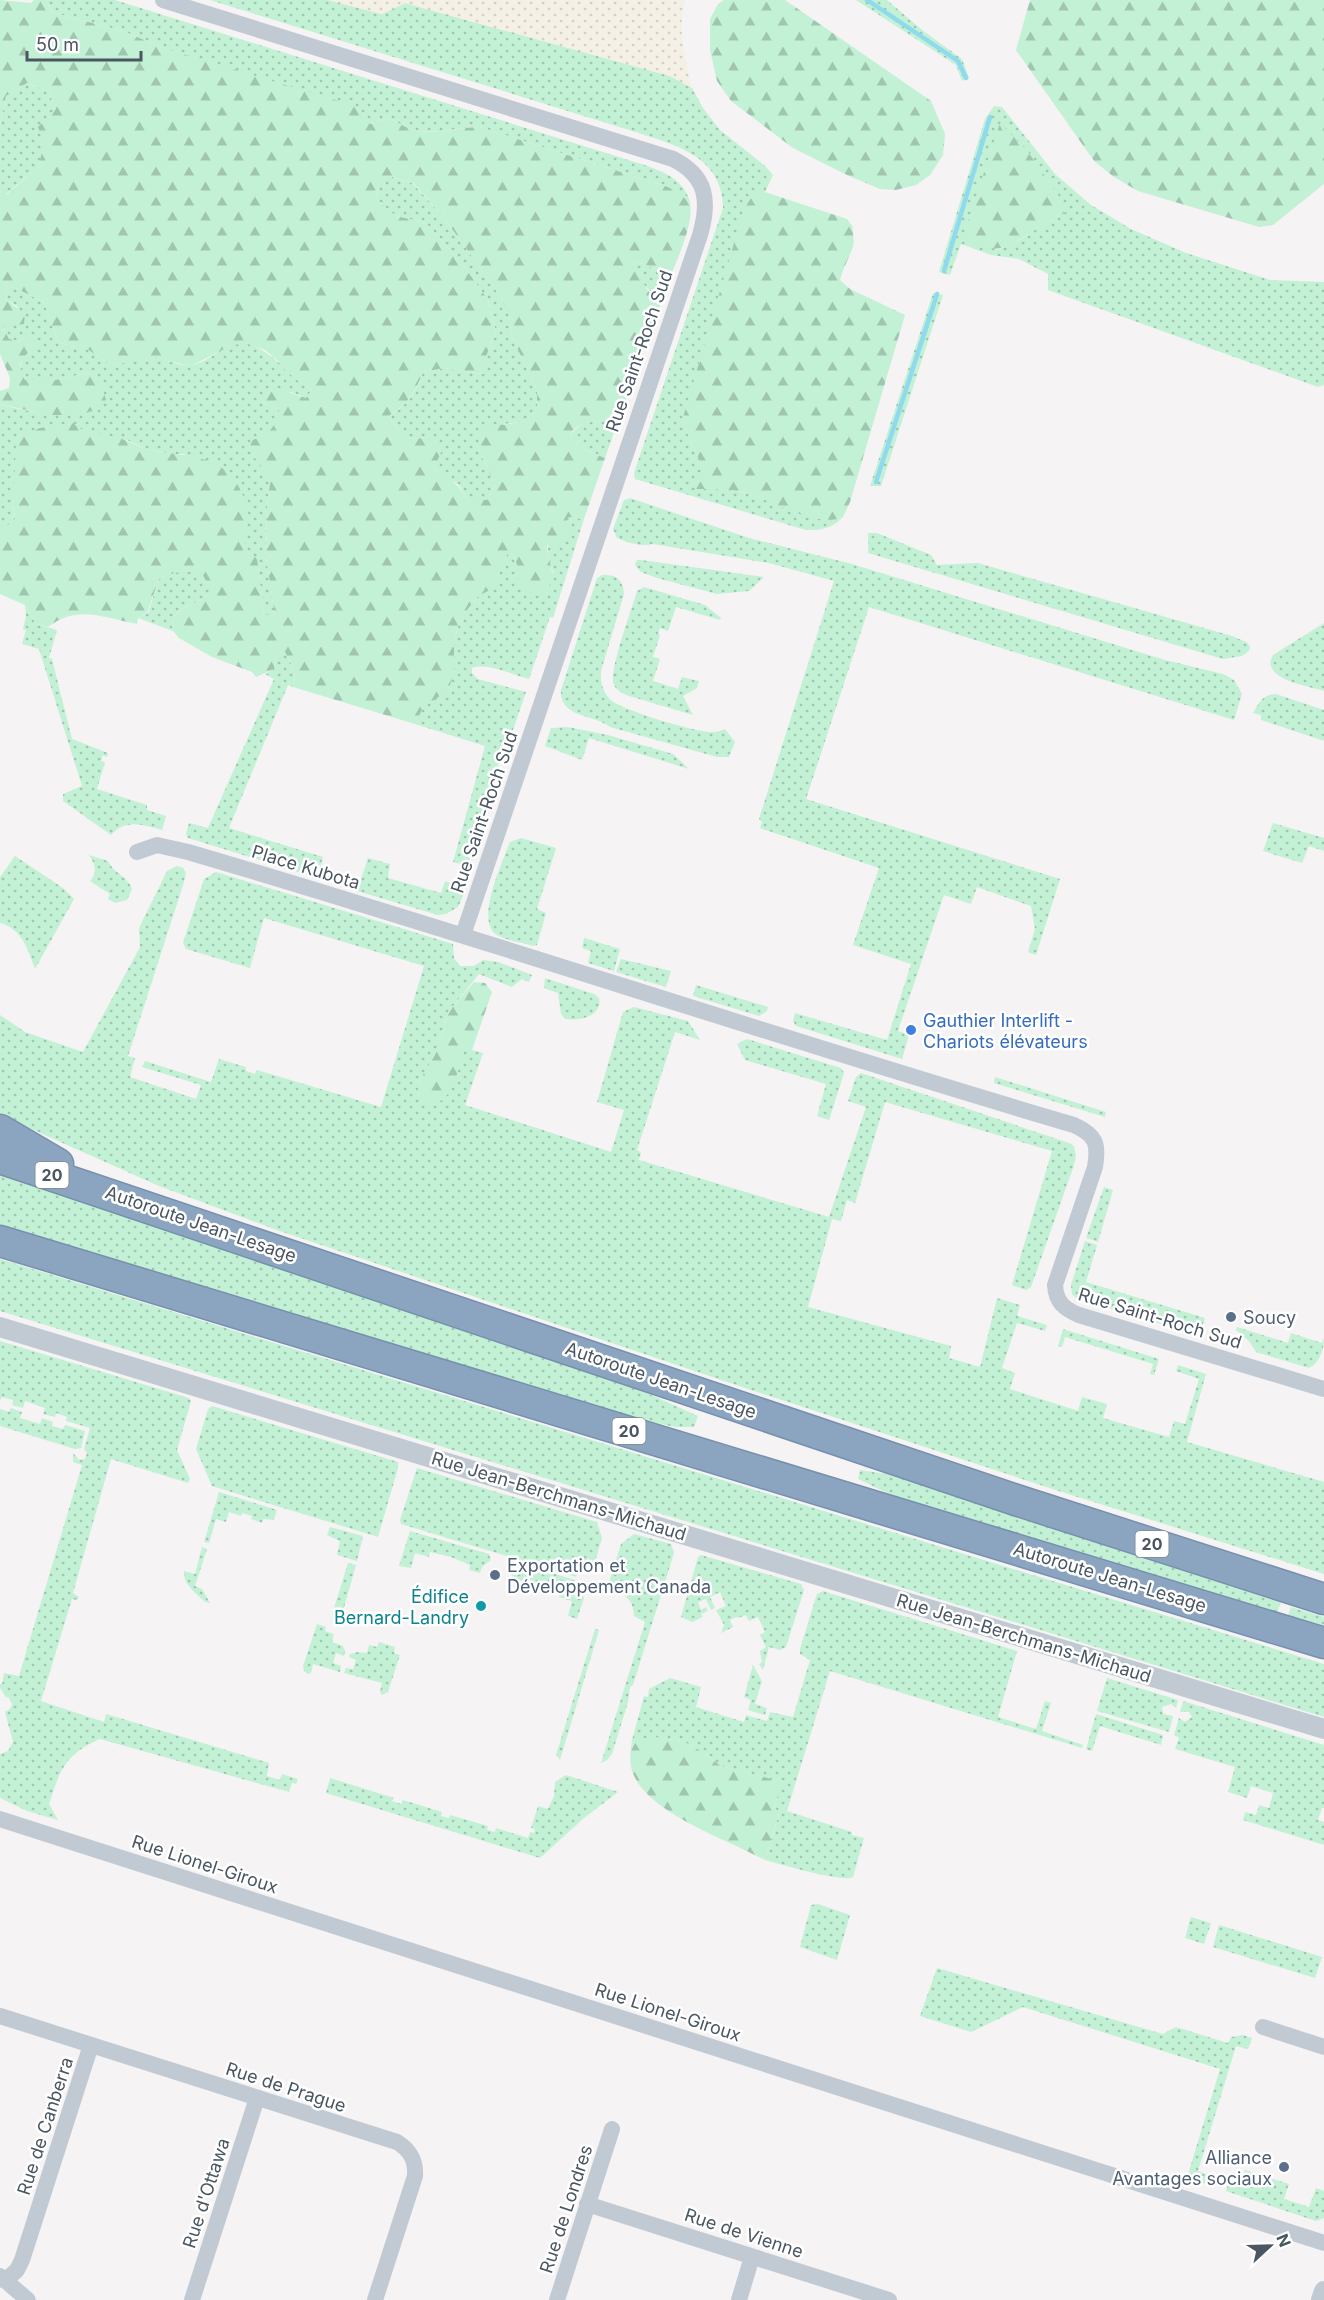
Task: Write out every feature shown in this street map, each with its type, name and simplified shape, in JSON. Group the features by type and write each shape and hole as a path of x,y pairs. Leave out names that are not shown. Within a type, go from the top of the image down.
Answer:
{"highway":[{"path":"0,1130 104,1191"},
{"name":"Autoroute Jean-Lesage","path":"0,1158 104,1191 1007,1497 1324,1599"},
{"name":"Autoroute Jean-Lesage","path":"0,1240 1324,1643"}],"street":[{"name":"Rue Saint-Roch Sud","path":"164,0 673,159 691,171 702,187 705,213 700,235 463,935 1085,1130 1095,1140 1097,1156 1055,1285 1058,1300 1063,1307 1079,1315 1324,1389"},
{"name":"Place Kubota","path":"137,852 151,846 168,846 463,935"},
{"name":"Rue Jean-Berchmans-Michaud","path":"0,1327 1324,1729"},
{"name":"Rue Lionel-Giroux","path":"0,1819 1324,2243"},
{"name":"Rue de Prague","path":"0,2016 397,2142 409,2152 413,2159 415,2176 375,2300"},
{"path":"1263,2028 1324,2047"},
{"name":"Rue de Canberra","path":"2,2278 17,2270 22,2260 91,2045"},
{"name":"Rue d'Ottawa","path":"192,2300 257,2098"},
{"name":"Rue de Londres","path":"557,2300 612,2129"},
{"name":"Rue de Vienne","path":"587,2204 889,2300"},
{"path":"739,2300 752,2257"},
{"path":"2,2278 28,2300"},
{"path":"1321,2300 1324,2291"}],"green space":[{"path":"0,0 31,3 34,0 46,0 51,12 123,31 163,48 352,105 363,113 370,124 389,118 408,128 422,131 480,127 668,187 688,202 690,217 688,227 671,276 640,263 635,262 632,265 648,291 662,300 617,424 586,423 570,434 580,447 605,458 584,519 569,517 566,521 570,533 567,541 557,547 547,545 552,572 551,584 540,596 528,591 518,583 518,568 514,556 507,554 494,588 478,596 460,619 454,642 454,672 449,688 424,706 415,724 293,687 294,674 285,652 277,653 274,669 256,677 252,672 212,657 179,638 173,631 172,619 181,610 209,593 209,586 202,574 180,572 159,579 147,613 138,618 137,624 81,614 59,620 48,627 36,624 25,605 0,594 0,532 15,519 13,504 16,444 24,435 40,428 73,423 89,432 116,437 150,450 200,458 222,468 231,476 239,487 248,508 243,550 257,558 264,614 275,616 266,556 270,483 263,468 252,454 250,441 270,431 279,410 262,401 263,394 276,388 306,398 312,390 285,370 265,350 245,343 230,346 191,366 157,359 110,365 86,348 75,348 58,342 44,302 11,286 5,291 7,300 25,314 24,324 3,327 9,339 18,341 29,337 37,344 22,360 20,368 25,380 55,380 88,373 101,384 106,400 97,410 76,415 48,415 0,404 0,391 9,388 10,378 0,354 0,191 6,195 38,167 44,145 38,127 56,109 48,91 27,83 6,96 0,125","holes":["389,176 413,183 442,215 494,287 509,313 512,337 537,390 537,410 523,422 484,427 477,446 495,485 487,500 468,500 456,485 434,468 443,448 426,438 404,439 389,416 410,398 423,372 444,368 484,374 485,359 496,332 488,300 463,265 426,223 396,216 378,201 377,183"]},
{"path":"46,0 115,0 642,164 665,173 675,180 689,198 691,210 688,202 668,187 480,127 422,131 408,128 389,118 369,124 363,113 163,48 123,31 51,12"},
{"path":"210,0 328,0 382,14 405,3 670,76 692,88 703,108 720,130 773,175 765,192 753,195 682,421 704,471 696,489 740,491 808,516 821,519 843,517 826,528 806,530 635,479 634,473 723,208 721,190 714,175 704,163 692,154 661,140"},
{"path":"724,0 785,0 931,101 945,134 943,155 930,175 916,185 896,190 880,189 793,148 731,101 717,81 710,50 710,19 718,4"},
{"path":"856,0 887,0 922,30 962,59 969,78 962,81 956,65"},
{"path":"1030,0 1324,0 1324,184 1273,225 1259,227 1138,191 1114,177 1094,161 1016,50"},
{"path":"27,83 48,91 56,109 38,167 5,195 0,191 0,125 6,96"},
{"path":"994,106 1002,107 1055,174 1091,205 1131,229 1186,253 1270,280 1324,282 1324,385 1318,387 1048,290 1048,274 1019,259 991,255 961,244 950,275 939,272 985,119","holes":["1026,149 1067,209 1058,218 1008,246 996,250"]},
{"path":"1000,123 1026,149 1068,209 1011,245 987,248 962,240"},
{"path":"389,176 412,183 442,215 494,287 509,313 512,337 537,390 537,410 523,422 503,424 477,446 495,485 487,500 468,500 458,484 447,479 434,468 426,438 404,439 389,416 410,398 423,372 444,368 483,374 485,359 496,332 488,300 463,265 426,223 396,216 378,201 377,183"},
{"path":"765,192 847,219 853,227 854,245 840,280 850,289 905,315 850,502 843,517 832,520 793,512 743,492 696,489 694,481 704,471 682,421 744,209 753,195"},
{"path":"635,262 671,276 662,300 640,280 632,265"},
{"path":"11,286 44,302 58,342 75,348 86,348 110,365 156,359 193,365 228,347 242,343 267,353 312,390 306,398 291,392 262,401 279,410 275,426 252,454 263,468 270,483 266,556 275,616 264,615 257,559 243,550 247,520 184,454 146,449 127,440 85,433 73,423 16,466 13,504 15,520 0,532 0,404 48,413 97,410 88,373 55,380 25,380 20,371 22,358 31,350 29,337 18,341 9,339 3,326 24,323 17,306 7,300 5,291"},
{"path":"933,293 943,295 881,486 870,486"},
{"path":"601,421 617,424 605,458 580,447 570,434 583,423"},
{"path":"630,498 749,538 852,564 1165,660 1223,674 1234,680 1242,694 1234,720 869,607 806,799 1060,879 1036,955 1028,952 1035,929 1031,906 977,887 971,904 944,895 898,1031 909,1035 902,1059 796,1026 793,1021 795,1013 887,1040 911,964 853,945 879,868 760,828 762,822 759,819 834,581 769,563 653,544 635,544 617,538 613,529 624,500"},
{"path":"569,517 584,519 553,618 550,617 529,679 493,668 472,668 472,673 478,679 526,692 505,753 502,752 468,866 453,862 485,746 415,724 424,706 436,699 454,672 454,642 460,619 478,596 494,587 507,554 514,556 518,568 518,583 553,573 548,554 549,542"},
{"path":"868,533 877,533 931,555 937,565 978,563 1232,636 1246,642 1250,646 1249,651 1242,656 1223,659 868,553"},
{"path":"637,560 764,577 749,591 717,594 641,572 635,565"},
{"path":"191,571 202,574 209,586 209,593 172,619 173,631 138,618 148,613 159,579 174,572"},
{"path":"602,575 618,578 624,594 601,671 606,695 619,705 676,725 711,732 725,729 735,742 729,757 717,757 610,727 571,711 566,706 561,690 597,578"},
{"path":"644,587 705,605 721,618 720,620 676,607 668,631 660,628 658,634 660,635 653,657 660,659 653,681 678,689 682,677 699,681 697,688 683,696 693,715 626,695 618,690 613,682 615,664 637,591"},
{"path":"25,605 36,624 57,630 49,658 52,659 72,739 108,753 107,757 103,755 101,761 105,762 97,789 147,805 147,810 166,816 162,830 135,824 123,826 111,835 63,801 63,794 82,786 39,649 22,644 26,630 23,629 26,616"},
{"path":"1324,623 1324,691 1297,684 1279,676 1273,670 1271,663 1273,655"},
{"path":"285,652 294,674 293,687 288,685 229,828 323,857 318,878 188,838 186,834 189,823 208,828 274,679 265,674 274,669 277,653"},
{"path":"1276,694 1324,710 1324,741 1261,720 1261,715 1253,713 1265,697"},
{"path":"568,727 608,735 673,754 689,769 589,738 582,760 545,746 551,728"},
{"path":"1273,823 1324,838 1324,851 1309,846 1302,863 1263,851"},
{"path":"521,838 556,848 537,909 546,913 537,945 533,946 497,935 491,928 488,918 492,891 510,842"},
{"path":"89,855 108,861 127,881 132,889 127,900 115,903 108,899 110,894 90,881 95,868"},
{"path":"15,856 63,888 74,899 35,969 27,947 19,935 0,923 0,877"},
{"path":"368,858 390,864 388,878 441,893 445,881 466,889 458,907 446,914 438,915 357,891"},
{"path":"177,866 183,868 186,873 184,882 128,1056 135,1058 130,1077 196,1099 201,1085 142,1067 145,1061 211,1082 219,1059 246,1067 246,1071 255,1074 257,1070 381,1107 424,966 264,918 250,968 186,949 183,943 204,879 216,872 453,944 454,958 460,966 474,966 483,960 498,962 532,975 529,982 522,979 512,987 479,974 449,1011 435,1055 418,1083 418,1093 422,1099 433,1105 459,1064 464,1048 483,1053 465,1105 611,1152 624,1110 597,1102 623,1012 634,1007 688,1021 700,1040 675,1032 637,1150 641,1152 639,1160 829,1217 866,1107 848,1101 856,1077 861,1073 1074,1146 1076,1156 1073,1168 1031,1287 1026,1290 1012,1285 1052,1151 885,1102 855,1203 847,1200 841,1221 832,1219 808,1307 951,1346 949,1358 980,1367 997,1298 1020,1305 1017,1316 1047,1325 1045,1331 1017,1323 1002,1368 1015,1373 1010,1389 1078,1411 1082,1397 1107,1404 1103,1418 1169,1437 1174,1421 1185,1424 1199,1379 1176,1371 1178,1365 1206,1374 1187,1442 1324,1482 1324,1574 1065,1493 748,1389 277,1230 159,1186 0,1115 0,1015 25,1032 83,1052 140,947 139,928 167,871"},
{"path":"584,938 620,949 614,971 588,963 591,951 582,948"},
{"path":"621,959 671,971 666,987 616,972"},
{"path":"545,978 594,994 599,998 597,1010 594,1014 583,1018 565,1019 561,1014 558,993 544,988"},
{"path":"474,982 485,983 492,992 472,1050 464,1049 451,1089 447,1096 433,1105 422,1099 418,1093 418,1083 435,1055 449,1011"},
{"path":"696,985 768,1007 767,1011 759,1016 693,996"},
{"path":"747,1039 841,1068 844,1073 829,1120 817,1116 826,1084 745,1060 737,1044"},
{"path":"995,1077 1106,1112 1105,1117 994,1083"},
{"path":"0,1174 647,1393 698,1416 694,1427 675,1427 602,1411 0,1226"},
{"path":"1104,1187 1113,1190 1098,1242 1086,1238"},
{"path":"1085,1241 1097,1245 1086,1282 1205,1318 1203,1324 1188,1332 1076,1298 1072,1294 1071,1285"},
{"path":"0,1259 1324,1664 1324,1717 0,1311"},
{"path":"1237,1327 1288,1343 1291,1333 1322,1343 1324,1338 1322,1351 1316,1363 1309,1368 1256,1352 1249,1341 1236,1330"},
{"path":"1063,1329 1159,1359 1154,1375 1150,1374 1153,1364 1065,1337 1062,1347 1058,1346"},
{"path":"0,1341 189,1398 191,1401 177,1450 190,1479 188,1483 111,1459 73,1593 79,1597 77,1600 72,1599 41,1701 104,1722 106,1714 269,1763 267,1776 280,1780 282,1774 298,1779 296,1784 292,1783 289,1792 100,1739 71,1757 61,1772 49,1804 58,1820 27,1811 0,1798 0,1754 8,1751 13,1742 5,1712 12,1704 0,1688 0,1684 2,1684 4,1673 19,1676 82,1465 73,1462 73,1453 79,1460 85,1459 87,1453 84,1449 90,1428 66,1421 67,1417 56,1413 55,1417 43,1414 45,1408 25,1401 23,1408 12,1405 13,1400 2,1397 0,1401"},
{"path":"212,1406 398,1462 378,1537 212,1486 196,1449 208,1409"},
{"path":"11,1408 22,1412 20,1418 40,1424 42,1418 53,1422 52,1426 63,1429 65,1425 85,1431 81,1448 75,1449 0,1426 0,1409 9,1412"},
{"path":"417,1468 597,1522 602,1538 593,1568 580,1565 576,1577 401,1524 400,1520"},
{"path":"860,1470 887,1474 1281,1602 1276,1616 906,1502 858,1479"},
{"path":"219,1492 277,1510 274,1520 263,1519 262,1523 251,1519 252,1516 242,1513 241,1516 229,1512 226,1522 216,1519 209,1543 204,1542"},
{"path":"330,1527 363,1536 357,1561 337,1555 340,1541 327,1535"},
{"path":"410,1531 489,1554 491,1560 482,1567 480,1573 469,1570 470,1565 451,1557 430,1552 429,1557 415,1553 411,1568 399,1566"},
{"path":"634,1534 671,1544 674,1553 633,1685 630,1687 628,1702 612,1754 601,1763 645,1622 634,1616 632,1605 627,1598 608,1586 621,1544"},
{"path":"202,1547 207,1549 195,1586 202,1589 210,1603 205,1602 191,1588 184,1576 184,1571 195,1574"},
{"path":"701,1555 801,1584 804,1590 786,1647 780,1650 769,1647 763,1670 759,1664 762,1662 760,1651 766,1647 760,1635 765,1632 758,1617 749,1621 746,1615 736,1617 730,1620 733,1627 721,1633 724,1625 716,1610 726,1606 720,1592 710,1597 715,1608 711,1610 706,1599 698,1602 701,1610 706,1607 708,1611 701,1614 703,1617 692,1622 681,1617 698,1557"},
{"path":"509,1560 575,1580 572,1592 583,1595 584,1598 577,1619 568,1616 572,1601 559,1597 560,1592 541,1583 521,1580 519,1585 511,1582 512,1572 506,1563"},
{"path":"348,1563 356,1565 343,1611 334,1608"},
{"path":"823,1591 1017,1651 998,1717 1036,1729 1045,1701 1051,1703 1042,1731 1083,1745 1082,1748 830,1671 787,1811 864,1838 853,1877 825,1875 765,1860 779,1814 774,1806 782,1782 721,1766 701,1751 682,1741 652,1737 633,1745 630,1757 632,1740 644,1696 648,1697 649,1689 670,1678 701,1687 696,1707 744,1722 746,1715 767,1721 770,1712 793,1717 810,1660 800,1654 800,1649 817,1594"},
{"path":"1291,1607 1324,1617 1324,1631 1286,1620"},
{"path":"317,1624 326,1627 325,1631 334,1634 332,1642 343,1646 344,1656 336,1653 333,1663 341,1666 340,1672 313,1664 311,1673 304,1671 303,1666"},
{"path":"595,1629 599,1630 560,1760 556,1755"},
{"path":"379,1642 395,1647 394,1653 400,1655 388,1692 382,1695 380,1692 382,1683 344,1673 346,1668 353,1669 356,1660 349,1657 350,1654 367,1653 369,1645 377,1647"},
{"path":"753,1665 762,1681 755,1704 767,1708 765,1715 748,1710 751,1700 744,1697"},
{"path":"1107,1678 1178,1700 1176,1708 1171,1704 1162,1707 1163,1714 1173,1716 1169,1732 1097,1711"},
{"path":"1183,1701 1324,1745 1324,1808 1318,1820 1324,1822 1324,1845 1243,1820 1245,1812 1256,1815 1259,1805 1269,1808 1273,1793 1251,1786 1247,1798 1228,1792 1235,1767 1175,1749 1179,1738 1174,1735 1179,1718 1185,1722 1192,1717 1189,1712 1180,1712"},
{"path":"1096,1714 1163,1735 1161,1745 1100,1726 1092,1751 1086,1749"},
{"path":"652,1737 683,1741 721,1766 783,1782 774,1806 779,1813 765,1860 678,1817 648,1795 637,1782 631,1768 631,1752 638,1740"},
{"path":"566,1775 618,1792 584,1818 540,1858 326,1793 330,1778 394,1798 392,1801 401,1804 403,1800 442,1812 441,1816 449,1818 450,1815 488,1826 487,1830 495,1832 496,1828 528,1838 530,1832 534,1833 535,1829 531,1828 538,1806 548,1809 554,1796 555,1782"},
{"path":"818,1904 850,1915 837,1960 800,1947 811,1905"},
{"path":"1191,1917 1211,1923 1204,1944 1185,1938"},
{"path":"1219,1925 1322,1957 1315,1978 1213,1947"},
{"path":"937,1968 1163,2034 1176,2027 1228,2043 1231,2037 1243,2035 1252,2038 1248,2049 1236,2046 1198,2171 1208,2175 1206,2184 1187,2178 1220,2069 1023,2007 971,2032 920,2016"},
{"path":"1245,2170 1289,2184 1284,2199 1309,2207 1316,2188 1324,2191 1324,2218 1316,2221 1226,2191 1229,2181 1240,2185"}],"sand":[{"path":"328,0 685,0 682,33 692,88 670,76 405,3 382,14"}],"waterway":[{"path":"867,0 958,61 966,78"},
{"path":"944,271 990,117"},
{"path":"876,482 937,294"}],"place":[{"name":"Gauthier Interlift - Chariots élévateurs","path":"911,1030"},
{"name":"Soucy","path":"1231,1317"},
{"name":"Exportation et Développement Canada","path":"495,1575"},
{"name":"Édifice Bernard-Landry","path":"481,1606"},
{"name":"Alliance Avantages sociaux","path":"1284,2167"}]}
